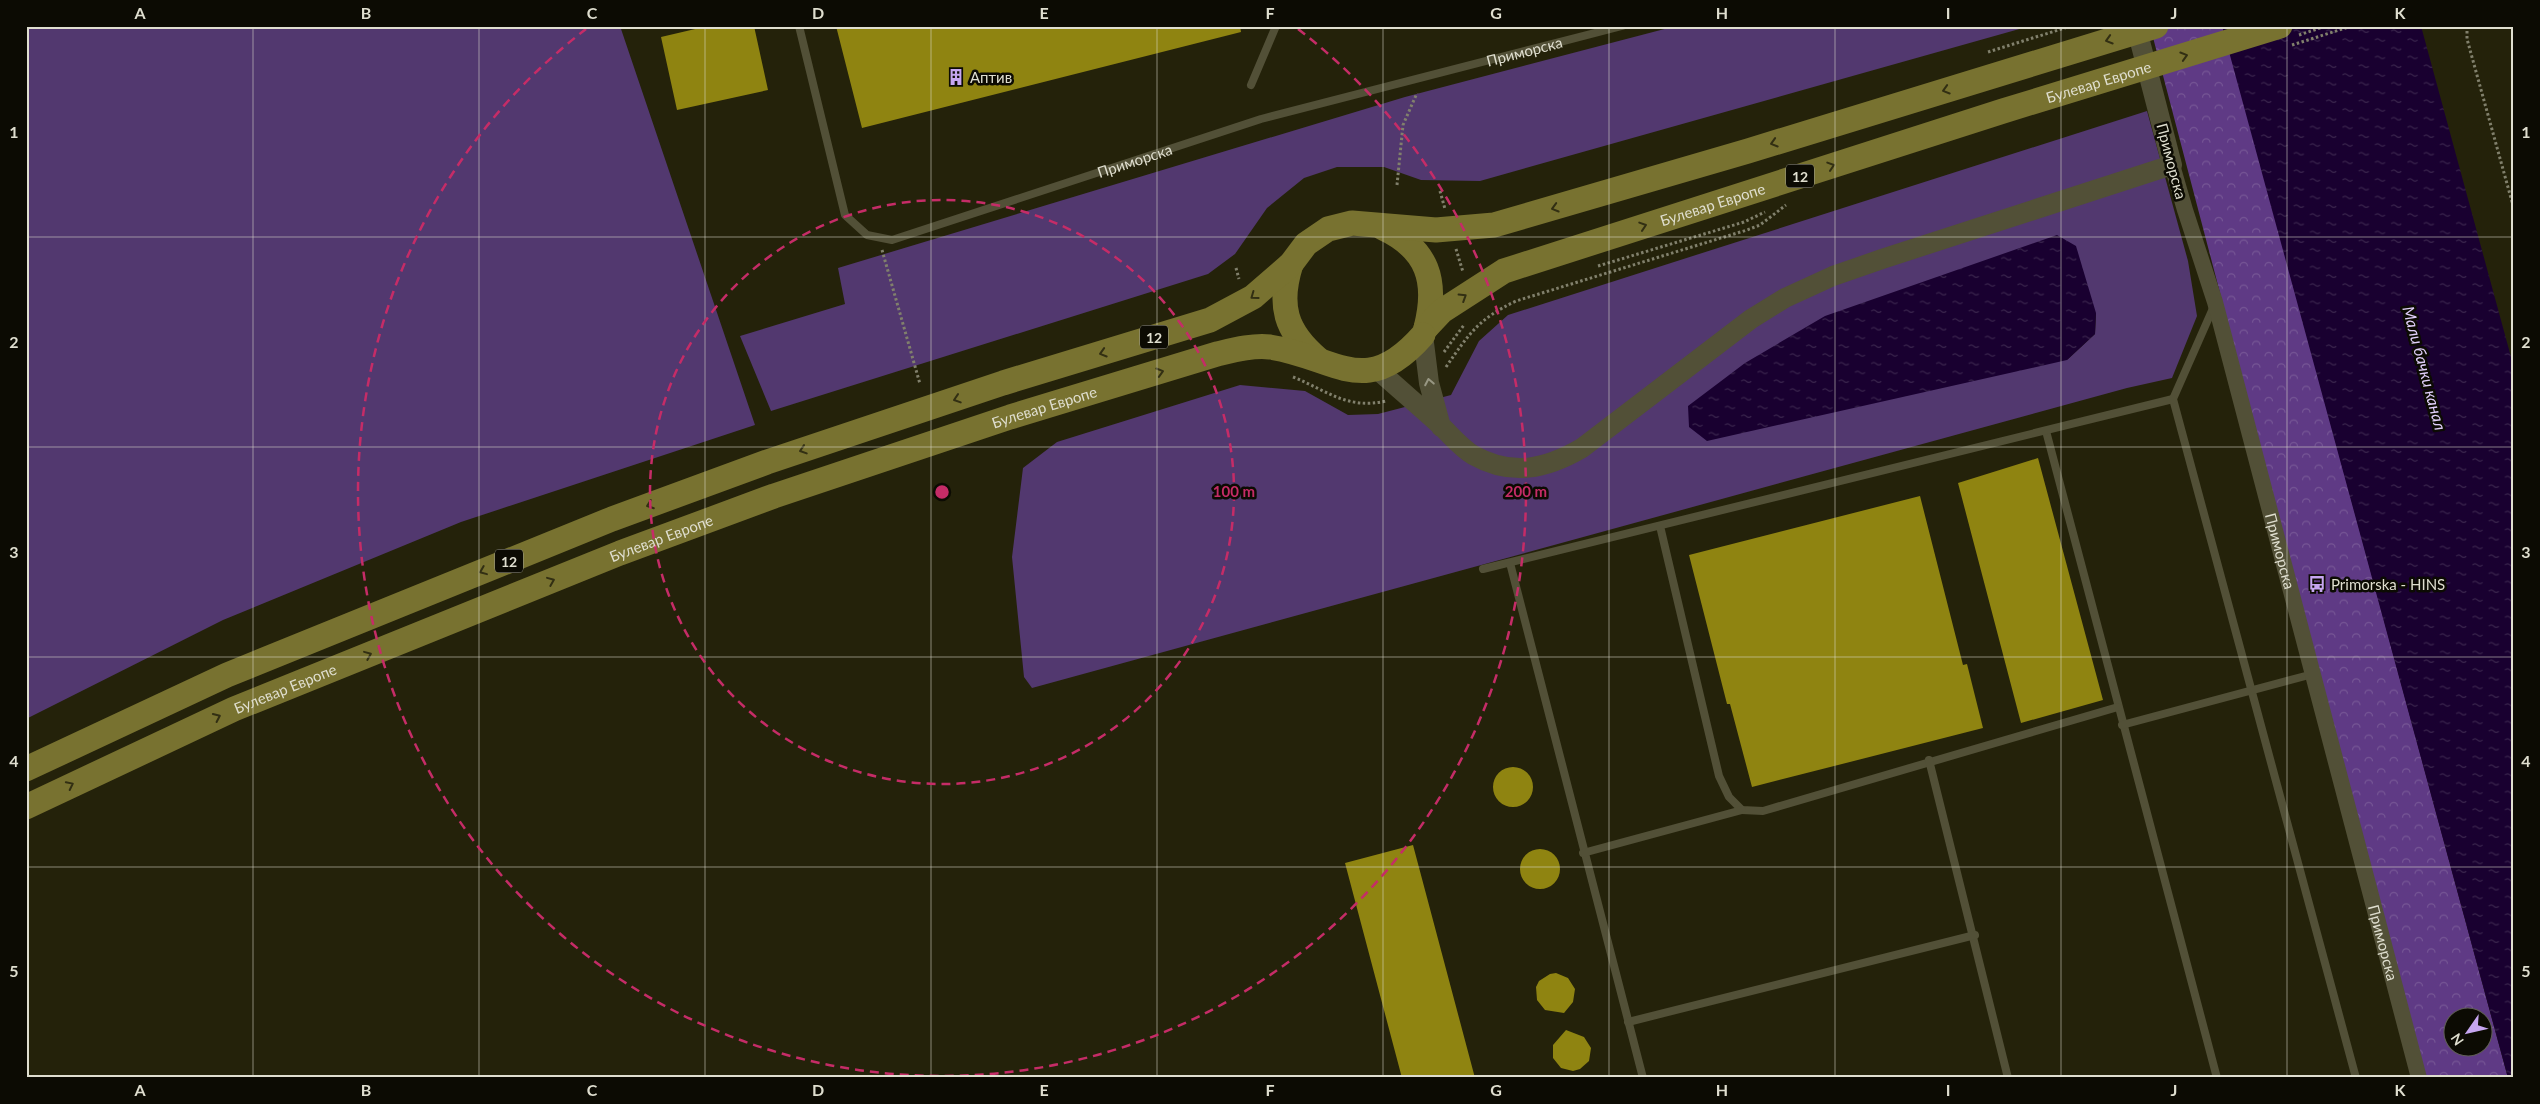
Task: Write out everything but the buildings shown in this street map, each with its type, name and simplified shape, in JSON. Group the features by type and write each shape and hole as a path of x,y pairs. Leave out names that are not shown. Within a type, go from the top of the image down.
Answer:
{"main road":[{"name":"Булевар Европе","path":"26,769 227,675 612,519 767,462 984,389 1210,320 1253,297 1292,264 1306,244 1328,230 1352,223 1436,230 1494,225 1748,151 1990,64 2156,26"},
{"name":"Булевар Европе","path":"26,807 234,709 620,553 774,496 1010,417 1217,354 1244,348 1268,347 1318,359 1341,370 1360,372 1378,370 1408,352 1442,312 1504,271 2003,111 2280,26"},
{"name":"Булевар Европе","path":"1378,226 1401,236 1419,254 1430,278 1432,303 1424,332"},
{"name":"Булевар Европе","path":"1292,264 1285,285 1285,306 1288,320 1302,345 1318,359"}],"street":[{"name":"Приморска","path":"2136,26 2172,165 2215,302 2418,1078"},
{"path":"1378,370 1450,437 1473,454 1499,465 1528,469 1557,463 1582,448 1751,319 1785,298 1833,276 2172,165"},
{"path":"1424,332 1429,383 1441,427"}],"lane":[{"name":"Приморска","path":"799,26 845,214 867,235 892,240 1261,119 1622,26"},
{"path":"1251,86 1276,26"},
{"path":"2215,302 2173,399 2356,1078"},
{"path":"1483,569 2173,399"},
{"path":"2046,430 2122,725 2218,1078"},
{"path":"1660,526 1719,776 1729,797 1742,810"},
{"path":"1510,563 1583,853 1643,1078"},
{"path":"2122,725 2313,674"},
{"path":"1583,853 1742,810 1763,810 1929,760 2118,707"},
{"path":"1929,760 2008,1078"},
{"path":"1628,1022 1974,936"}],"path":[{"path":"1990,64 2071,26"},
{"path":"2467,26 2467,39 2514,210"},
{"path":"1398,185 1404,125 1424,76"},
{"path":"1429,383 1446,367 1470,332 1492,313 1516,301 1753,227 1790,203"},
{"path":"878,237 920,384"},
{"path":"1285,374 1342,401 1374,404 1407,396"}],"shaded area":[{"path":"26,26 620,26 755,425 461,522 223,620 26,719"},
{"path":"1676,26 2030,26 1480,181 1421,180 1384,167 1337,167 1304,178 1267,208 1235,254 1208,274 771,411 740,336 845,304 838,268 1405,97"},
{"path":"2147,111 2188,261 2197,316 2172,378 2127,388 1032,688 1024,677 1012,557 1023,468 1057,442 1240,385 1305,391 1348,415 1378,414 1451,395 1479,341 1508,315","holes":["2096,313 2095,334 2067,360"]}],"green space":[{"path":"2150,26 2223,26 2488,1006 2442,1006 2442,1056 2492,1056 2492,1019 2508,1078 2426,1078"}],"water":[{"name":"Мали бачки канал","path":"2222,26 2421,26 2514,368 2514,1078 2508,1078 2492,1019 2492,1006 2488,1006"},
{"path":"2057,235 2076,246 2096,313 2095,334 2067,360 1707,441 1689,427 1688,406 1745,363 1825,316"}],"place":[{"name":"Аптив","path":"956,77"},
{"name":"Primorska - HINS","path":"2317,584"}]}
